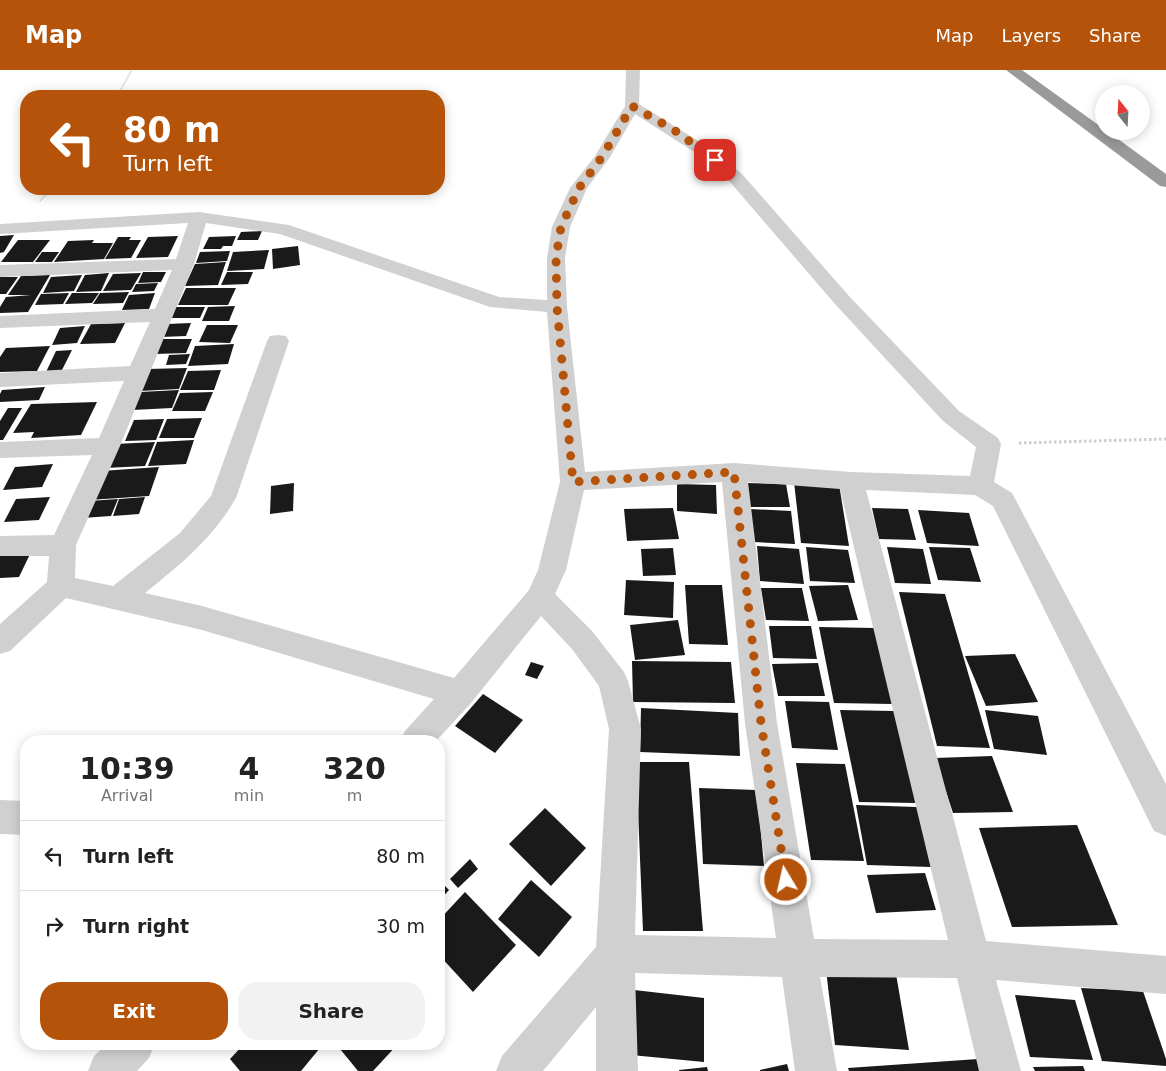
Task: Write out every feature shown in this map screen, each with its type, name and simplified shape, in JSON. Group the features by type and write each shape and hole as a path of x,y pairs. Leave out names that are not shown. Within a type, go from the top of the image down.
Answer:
{"highway":[{"path":"1013,70 1166,182"}],"street":[{"path":"422,735 460,693 540,596 552,570 573,482 557,307 556,258 561,227 579,188 602,157 632,106 633,70"},
{"path":"632,106 705,152 736,178 842,300 952,416 969,431 989,444 981,486"},
{"path":"0,229 199,217 283,229 497,303 557,307"},
{"path":"0,642 61,586 63,545 108,446 184,264 199,217"},
{"path":"0,271 184,264"},
{"path":"0,322 162,315"},
{"path":"119,598 184,545 214,513 223,498 278,342"},
{"path":"0,380 138,373"},
{"path":"0,450 108,446"},
{"path":"573,482 734,472 852,481 981,486 1003,500 1166,819"},
{"path":"734,472 761,723 816,1071"},
{"path":"852,481 970,959 1000,1071"},
{"path":"0,546 63,545"},
{"path":"61,586 202,618 460,693"},
{"path":"540,596 582,640 613,681 625,729 615,954 617,1071"},
{"path":"0,817 20,818"},
{"path":"615,954 970,959 1166,975"},
{"path":"517,1071 615,954"},
{"path":"110,1071 129,1050"}],"path":[{"path":"120,90 132,70"},
{"path":"989,444 1166,439"}],"building":[{"path":"262,231 258,240 237,240 241,232"},
{"path":"14,235 4,252 0,253 0,236"},
{"path":"178,236 168,257 136,258 148,237"},
{"path":"236,236 232,246 223,246 221,249 203,249 209,237"},
{"path":"118,237 131,237 129,240 141,240 131,258 105,259"},
{"path":"18,240 50,240 33,262 1,262"},
{"path":"94,240 92,243 113,243 104,259 54,262 68,241"},
{"path":"298,246 300,265 273,269 272,249"},
{"path":"269,250 264,269 227,271 233,252"},
{"path":"230,251 227,261 196,263 200,252"},
{"path":"42,252 59,252 52,262 35,262"},
{"path":"226,262 218,285 185,286 195,264"},
{"path":"143,272 166,272 161,282 138,283"},
{"path":"227,272 253,272 248,284 221,285"},
{"path":"109,273 101,291 76,292 85,275"},
{"path":"141,273 131,290 103,291 113,274"},
{"path":"50,275 28,312 0,313 0,307 6,297 31,295 8,295 21,276"},
{"path":"82,275 74,291 43,293 51,277"},
{"path":"0,277 18,277 6,294 0,294"},
{"path":"158,283 154,291 132,292 136,284"},
{"path":"186,288 236,288 228,305 178,305"},
{"path":"129,292 123,303 93,304 100,293"},
{"path":"69,293 63,304 35,305 41,294"},
{"path":"72,293 99,293 92,303 65,304"},
{"path":"155,293 149,309 122,310 129,295"},
{"path":"235,306 229,321 202,321 208,307"},
{"path":"173,307 205,307 200,318 166,318"},
{"path":"125,323 115,343 80,344 91,324"},
{"path":"191,323 186,336 161,337 167,324"},
{"path":"207,325 238,325 230,343 199,342"},
{"path":"85,326 77,343 52,345 60,328"},
{"path":"162,339 192,339 186,353 155,354"},
{"path":"234,344 228,364 188,366 195,346"},
{"path":"50,346 37,371 0,372 0,357 6,348"},
{"path":"72,350 62,370 46,372 56,351"},
{"path":"190,354 186,364 166,365 169,355"},
{"path":"187,368 179,389 139,391 148,369"},
{"path":"221,370 214,390 180,390 188,371"},
{"path":"45,387 39,400 0,402 2,390"},
{"path":"179,390 172,408 132,410 140,392"},
{"path":"213,392 205,411 172,411 180,393"},
{"path":"97,402 81,435 31,438 34,432 13,433 31,404"},
{"path":"8,408 22,408 3,440 0,440 0,421"},
{"path":"202,418 194,438 159,438 167,419"},
{"path":"164,419 156,440 125,441 134,420"},
{"path":"194,440 186,464 148,466 157,442"},
{"path":"155,442 145,466 105,468 116,444"},
{"path":"53,464 42,487 3,490 15,467"},
{"path":"159,467 149,496 89,500 101,471"},
{"path":"794,482 839,484 849,546 801,543"},
{"path":"294,483 293,511 270,514 271,486"},
{"path":"746,483 786,484 790,507 749,507"},
{"path":"677,484 716,485 717,514 677,511"},
{"path":"50,497 39,520 4,522 16,499"},
{"path":"145,497 139,514 113,516 119,499"},
{"path":"118,499 111,516 82,518 89,501"},
{"path":"673,508 679,539 627,541 624,509"},
{"path":"872,508 908,509 916,540 879,539"},
{"path":"750,509 791,511 795,544 753,542"},
{"path":"918,510 969,513 979,546 927,543"},
{"path":"757,546 799,549 804,584 760,581"},
{"path":"806,547 848,550 855,583 810,581"},
{"path":"887,547 923,549 931,584 895,583"},
{"path":"929,547 970,548 981,582 938,580"},
{"path":"673,548 676,575 643,576 641,549"},
{"path":"32,550 19,577 0,578 0,552"},
{"path":"626,580 674,582 673,618 624,615"},
{"path":"685,585 722,585 728,645 689,644"},
{"path":"848,585 858,620 818,621 809,586"},
{"path":"761,588 802,588 809,621 766,620"},
{"path":"899,592 945,594 990,748 937,746"},
{"path":"678,620 685,655 635,660 630,625"},
{"path":"769,626 811,626 817,659 773,658"},
{"path":"819,627 874,628 893,704 834,703"},
{"path":"1015,654 1038,702 986,706 965,656"},
{"path":"632,661 731,662 735,703 633,702"},
{"path":"531,662 544,666 537,679 525,675"},
{"path":"818,663 825,696 778,696 772,664"},
{"path":"483,694 523,720 495,753 455,726"},
{"path":"785,701 829,702 838,750 792,748"},
{"path":"641,708 738,713 740,756 640,752"},
{"path":"840,710 894,711 916,803 859,802"},
{"path":"985,710 1038,716 1047,755 994,749"},
{"path":"992,756 1013,812 953,813 935,758"},
{"path":"636,762 689,762 703,931 643,931"},
{"path":"796,763 845,764 864,861 811,860"},
{"path":"699,788 757,790 764,866 703,864"},
{"path":"856,805 917,807 931,867 867,865"},
{"path":"545,808 586,848 551,886 509,844"},
{"path":"1077,825 1118,925 1012,927 979,828"},
{"path":"470,859 478,869 458,888 450,879"},
{"path":"925,873 936,910 876,913 867,875"},
{"path":"531,880 572,917 539,957 498,919"},
{"path":"445,886 449,890 445,894"},
{"path":"465,892 516,945 473,992 445,962 445,914"},
{"path":"826,970 896,974 909,1050 835,1045"},
{"path":"1081,988 1143,991 1166,1059 1166,1066 1102,1061"},
{"path":"634,990 704,998 704,1062 631,1055"},
{"path":"1015,995 1075,1000 1093,1060 1030,1057"},
{"path":"238,1050 318,1050 301,1071 240,1071 230,1059"},
{"path":"341,1050 392,1050 373,1071 358,1071"},
{"path":"978,1059 982,1071 849,1071 848,1068"},
{"path":"787,1064 789,1071 760,1071 760,1070"},
{"path":"1083,1066 1085,1071 1035,1071 1033,1067"},
{"path":"707,1067 708,1071 679,1071 679,1070"}],"route":[{"path":"715,160 674,130 632,106 602,157 579,188 561,227 556,258 557,307 573,482 734,472 761,723 786,880"}]}
